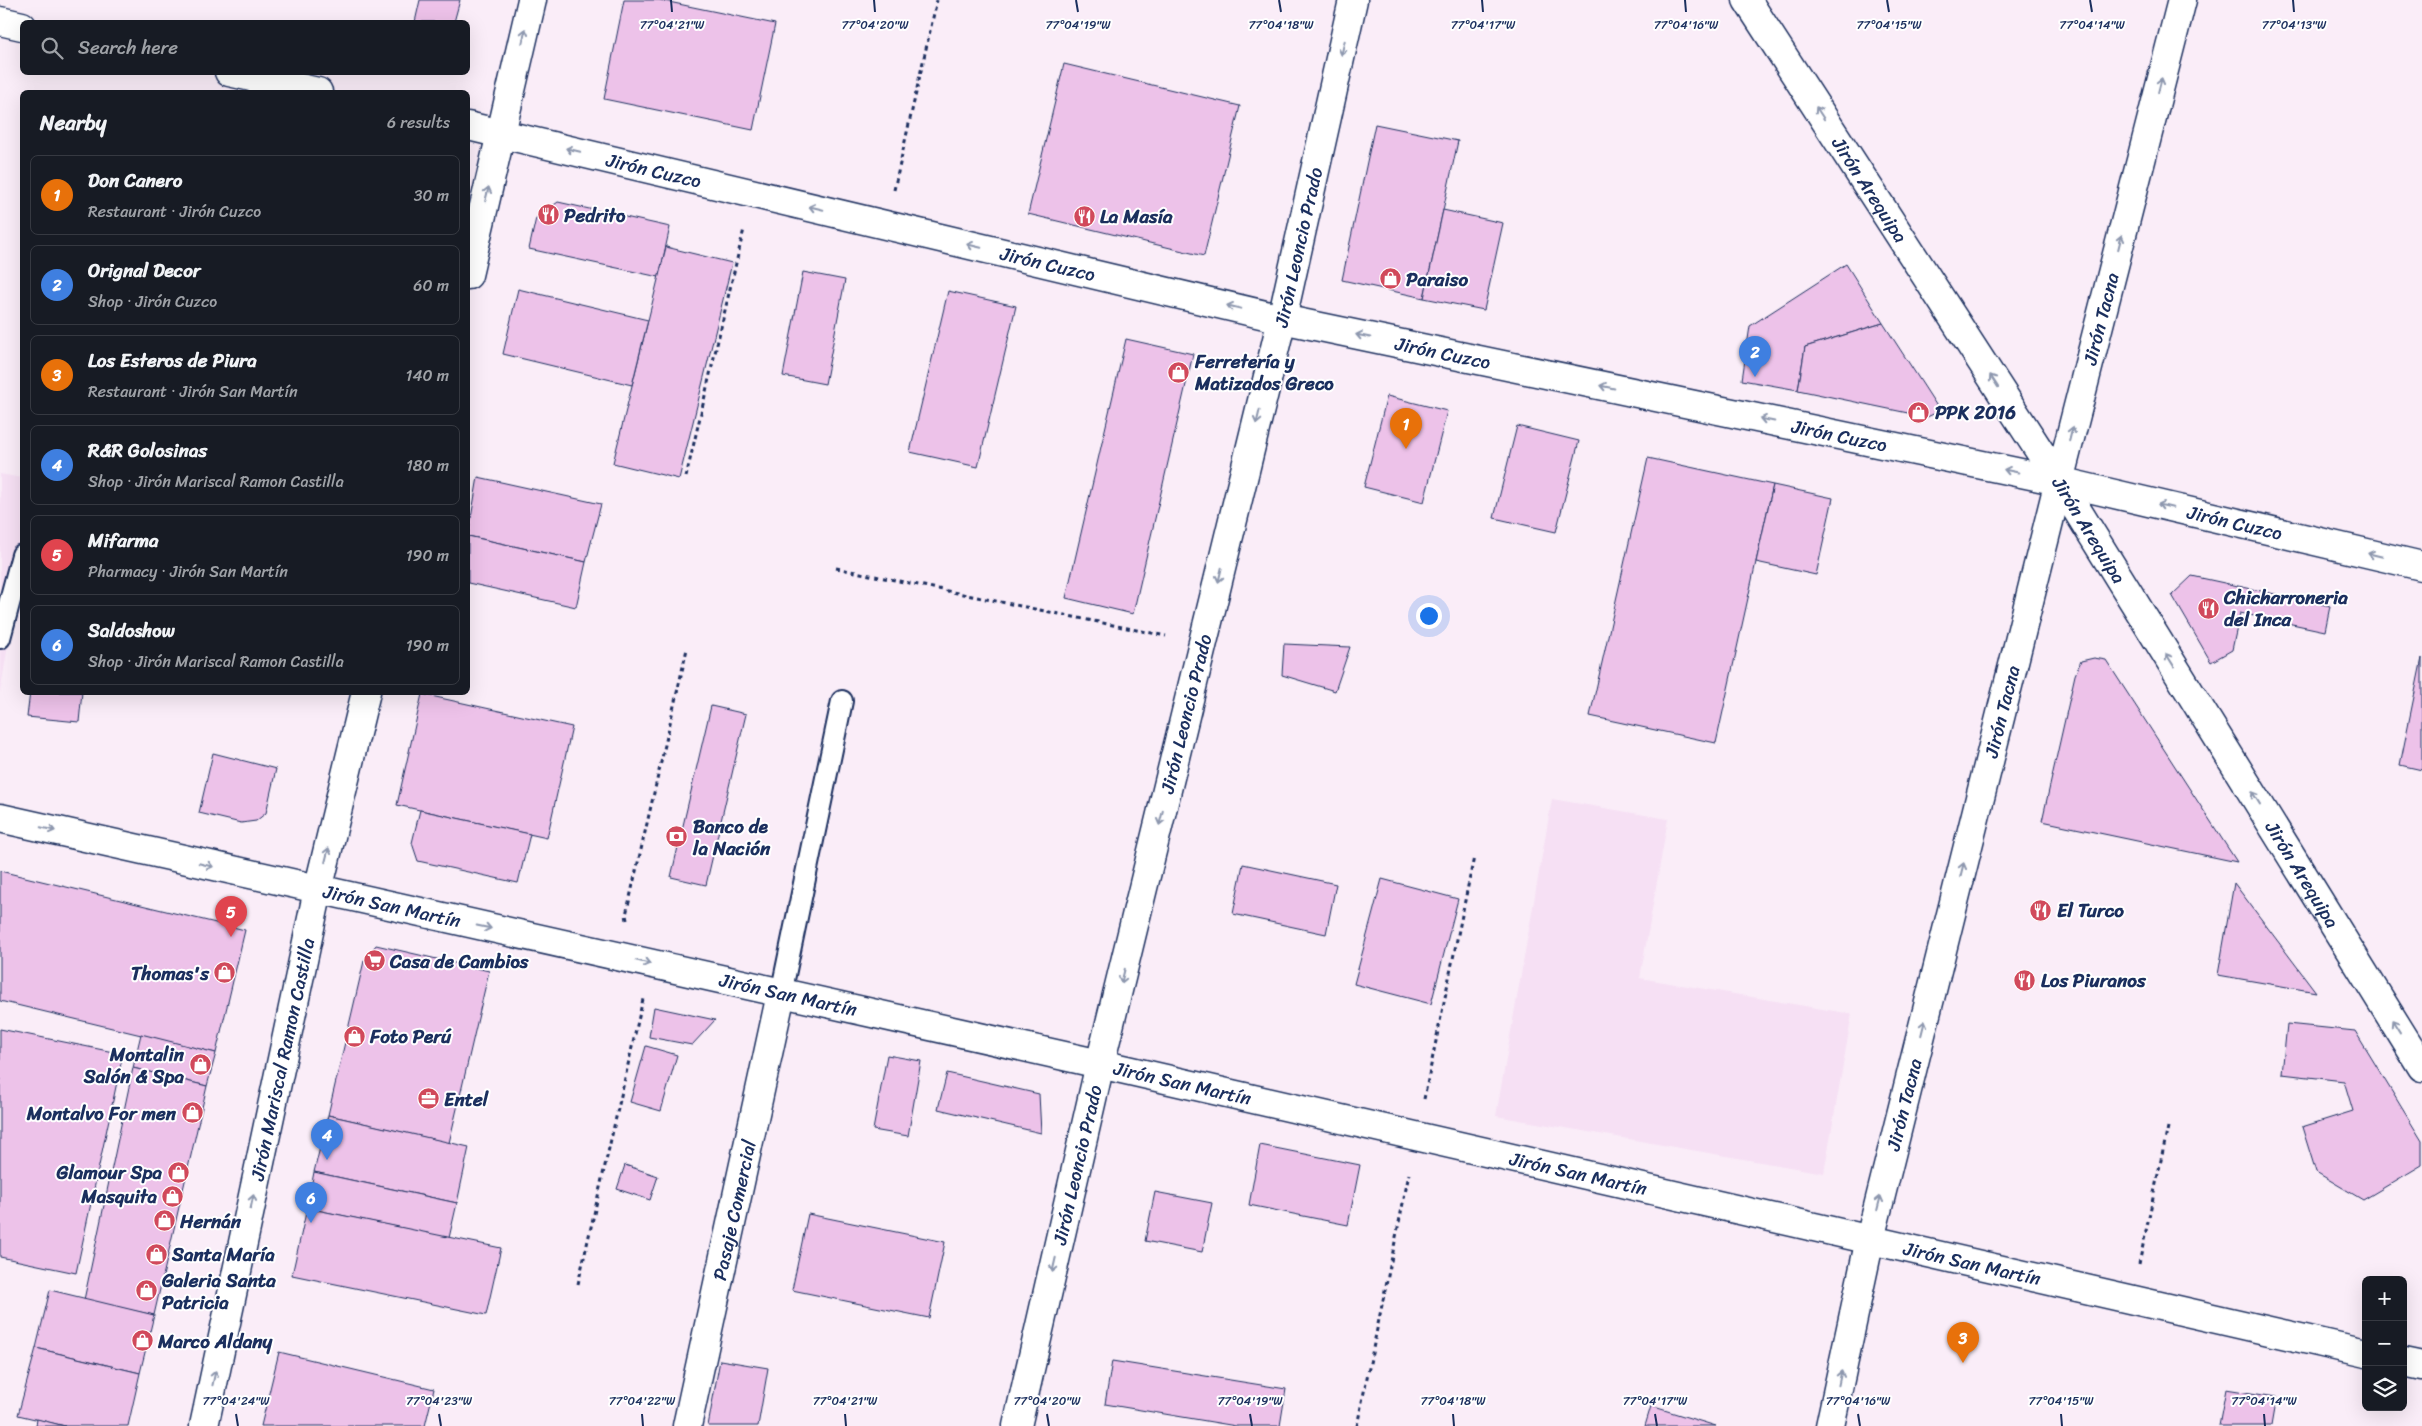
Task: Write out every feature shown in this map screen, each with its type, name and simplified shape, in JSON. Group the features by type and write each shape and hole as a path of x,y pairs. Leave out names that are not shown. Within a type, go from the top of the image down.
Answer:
{"street":[{"path":"470,267 532,0"},
{"name":"Jirón Leoncio Prado","path":"1017,1426 1100,1064 1204,646 1282,319 1353,0"},
{"name":"Jirón Arequipa","path":"1747,0 2059,481 2422,1067"},
{"name":"Jirón Tacna","path":"1830,1426 1870,1239 2059,481 2182,0"},
{"path":"0,22 20,26"},
{"path":"242,75 309,90"},
{"name":"Jirón Cuzco","path":"470,126 1282,319 2059,481 2422,566"},
{"name":"Jirón Mariscal Ramon Castilla","path":"204,1426 318,890 365,695"},
{"name":"Jirón San Martín","path":"0,818 1100,1064 2362,1352"},
{"name":"Pasaje Comercial","path":"687,1426 781,994"},
{"path":"2407,1363 2422,1366"}],"lane":[{"path":"0,638 20,563"},
{"path":"781,994 842,701"}],"path":[{"path":"886,225 937,0"},
{"path":"686,477 752,193"},
{"path":"836,568 1162,635 1204,646"},
{"path":"578,1284 643,999 626,915 687,649"},
{"path":"1357,1426 1474,857"},
{"path":"2132,1299 2168,1127"}],"shaded area":[{"path":"0,474 20,478 20,574 0,693"},
{"path":"1552,799 1668,819 1640,978 1852,1014 1824,1173 1496,1116"}],"building":[{"path":"420,0 460,0 455,20 415,20"},
{"path":"624,0 659,0 775,24 753,130 604,99"},
{"path":"1064,64 1240,106 1204,256 1028,214"},
{"path":"1375,124 1458,141 1424,298 1342,280"},
{"path":"558,202 670,227 659,277 529,249 536,218"},
{"path":"1443,210 1503,223 1484,310 1424,298"},
{"path":"666,247 732,263 679,479 613,463"},
{"path":"1846,264 1883,323 1805,347 1798,390 1742,380 1750,326"},
{"path":"803,272 845,280 825,384 783,376"},
{"path":"518,289 648,320 632,385 503,354"},
{"path":"948,291 1016,306 978,467 910,452"},
{"path":"1883,323 1940,411 1927,417 1798,390 1805,347"},
{"path":"1126,339 1193,354 1133,614 1066,598"},
{"path":"1387,396 1447,411 1424,502 1364,487"},
{"path":"1517,426 1579,441 1556,532 1494,518"},
{"path":"1648,458 1773,485 1716,743 1590,716"},
{"path":"478,477 601,504 586,562 470,536 470,524"},
{"path":"1773,485 1833,498 1816,575 1756,562"},
{"path":"470,536 586,562 576,607 470,583"},
{"path":"2192,576 2330,606 2325,631 2240,613 2232,650 2211,662 2172,595"},
{"path":"1284,644 1350,647 1335,691 1282,675"},
{"path":"2094,658 2106,660 2237,862 2042,821 2075,675 2081,661"},
{"path":"2422,658 2422,770 2400,765"},
{"path":"30,695 82,695 79,722 27,717"},
{"path":"422,695 572,727 547,838 397,805"},
{"path":"711,706 746,714 706,885 671,877"},
{"path":"213,753 276,769 266,813 256,821 241,823 199,813"},
{"path":"420,810 530,834 518,883 418,861 412,843"},
{"path":"1243,864 1336,884 1326,934 1233,914"},
{"path":"0,871 245,930 216,1053 0,1001"},
{"path":"1382,879 1458,899 1431,1004 1354,984"},
{"path":"2234,883 2316,992 2218,975"},
{"path":"376,945 489,971 449,1143 328,1115 364,961"},
{"path":"654,1007 715,1020 692,1045 649,1037"},
{"path":"2287,1024 2355,1031 2422,1141 2422,1165 2363,1200 2316,1172 2302,1127 2353,1111 2344,1081 2282,1074"},
{"path":"0,1029 123,1054 76,1273 0,1257"},
{"path":"141,1034 216,1053 207,1086 133,1068"},
{"path":"646,1046 677,1055 661,1111 630,1102"},
{"path":"887,1055 921,1061 908,1136 873,1130"},
{"path":"133,1068 207,1086 154,1315 84,1300"},
{"path":"947,1073 1039,1094 1041,1133 938,1109"},
{"path":"328,1115 469,1147 457,1203 314,1172"},
{"path":"1260,1145 1360,1165 1348,1225 1249,1205"},
{"path":"625,1165 658,1176 650,1200 617,1189"},
{"path":"314,1172 457,1203 449,1238 307,1208"},
{"path":"1155,1192 1212,1203 1202,1252 1145,1241"},
{"path":"307,1208 501,1248 486,1315 292,1275"},
{"path":"808,1214 945,1242 929,1318 792,1290"},
{"path":"50,1290 154,1315 140,1373 36,1348"},
{"path":"36,1348 140,1373 128,1426 65,1426 18,1415"},
{"path":"279,1352 434,1389 425,1426 261,1426"},
{"path":"720,1360 768,1368 758,1426 708,1426"},
{"path":"1112,1361 1286,1389 1280,1426 1236,1426 1105,1404"},
{"path":"2226,1389 2276,1397 2271,1426 2219,1426"},
{"path":"1651,1406 1716,1426 1645,1426"},
{"path":"37,1419 65,1426 36,1426"}],"place":[{"name":"Pedrito","path":"548,215"},
{"name":"La Masía","path":"1084,216"},
{"name":"Paraiso","path":"1390,279"},
{"name":"Ferretería y Matizados Greco","path":"1179,372"},
{"name":"Orignal Decor","path":"1755,377"},
{"name":"PPK 2016","path":"1919,412"},
{"name":"Don Canero","path":"1406,449"},
{"name":"Chicharroneria del Inca","path":"2208,608"},
{"name":"Banco de la Nación","path":"677,837"},
{"name":"El Turco","path":"2041,910"},
{"name":"Mifarma","path":"231,937"},
{"name":"Casa de Cambios","path":"374,961"},
{"name":"Thomas's","path":"225,973"},
{"name":"Los Piuranos","path":"2025,980"},
{"name":"Foto Perú","path":"354,1036"},
{"name":"Montalin Salón & Spa","path":"200,1065"},
{"name":"Entel","path":"428,1099"},
{"name":"Montalvo For men","path":"192,1113"},
{"name":"R&R Golosinas","path":"327,1160"},
{"name":"Glamour Spa","path":"178,1172"},
{"name":"Masquita","path":"173,1196"},
{"name":"Hernán","path":"164,1221"},
{"name":"Saldoshow","path":"311,1223"},
{"name":"Santa María","path":"156,1254"},
{"name":"Galeria Santa Patricia","path":"146,1291"},
{"name":"Marco Aldany","path":"142,1341"},
{"name":"Los Esteros de Piura","path":"1963,1363"}]}
